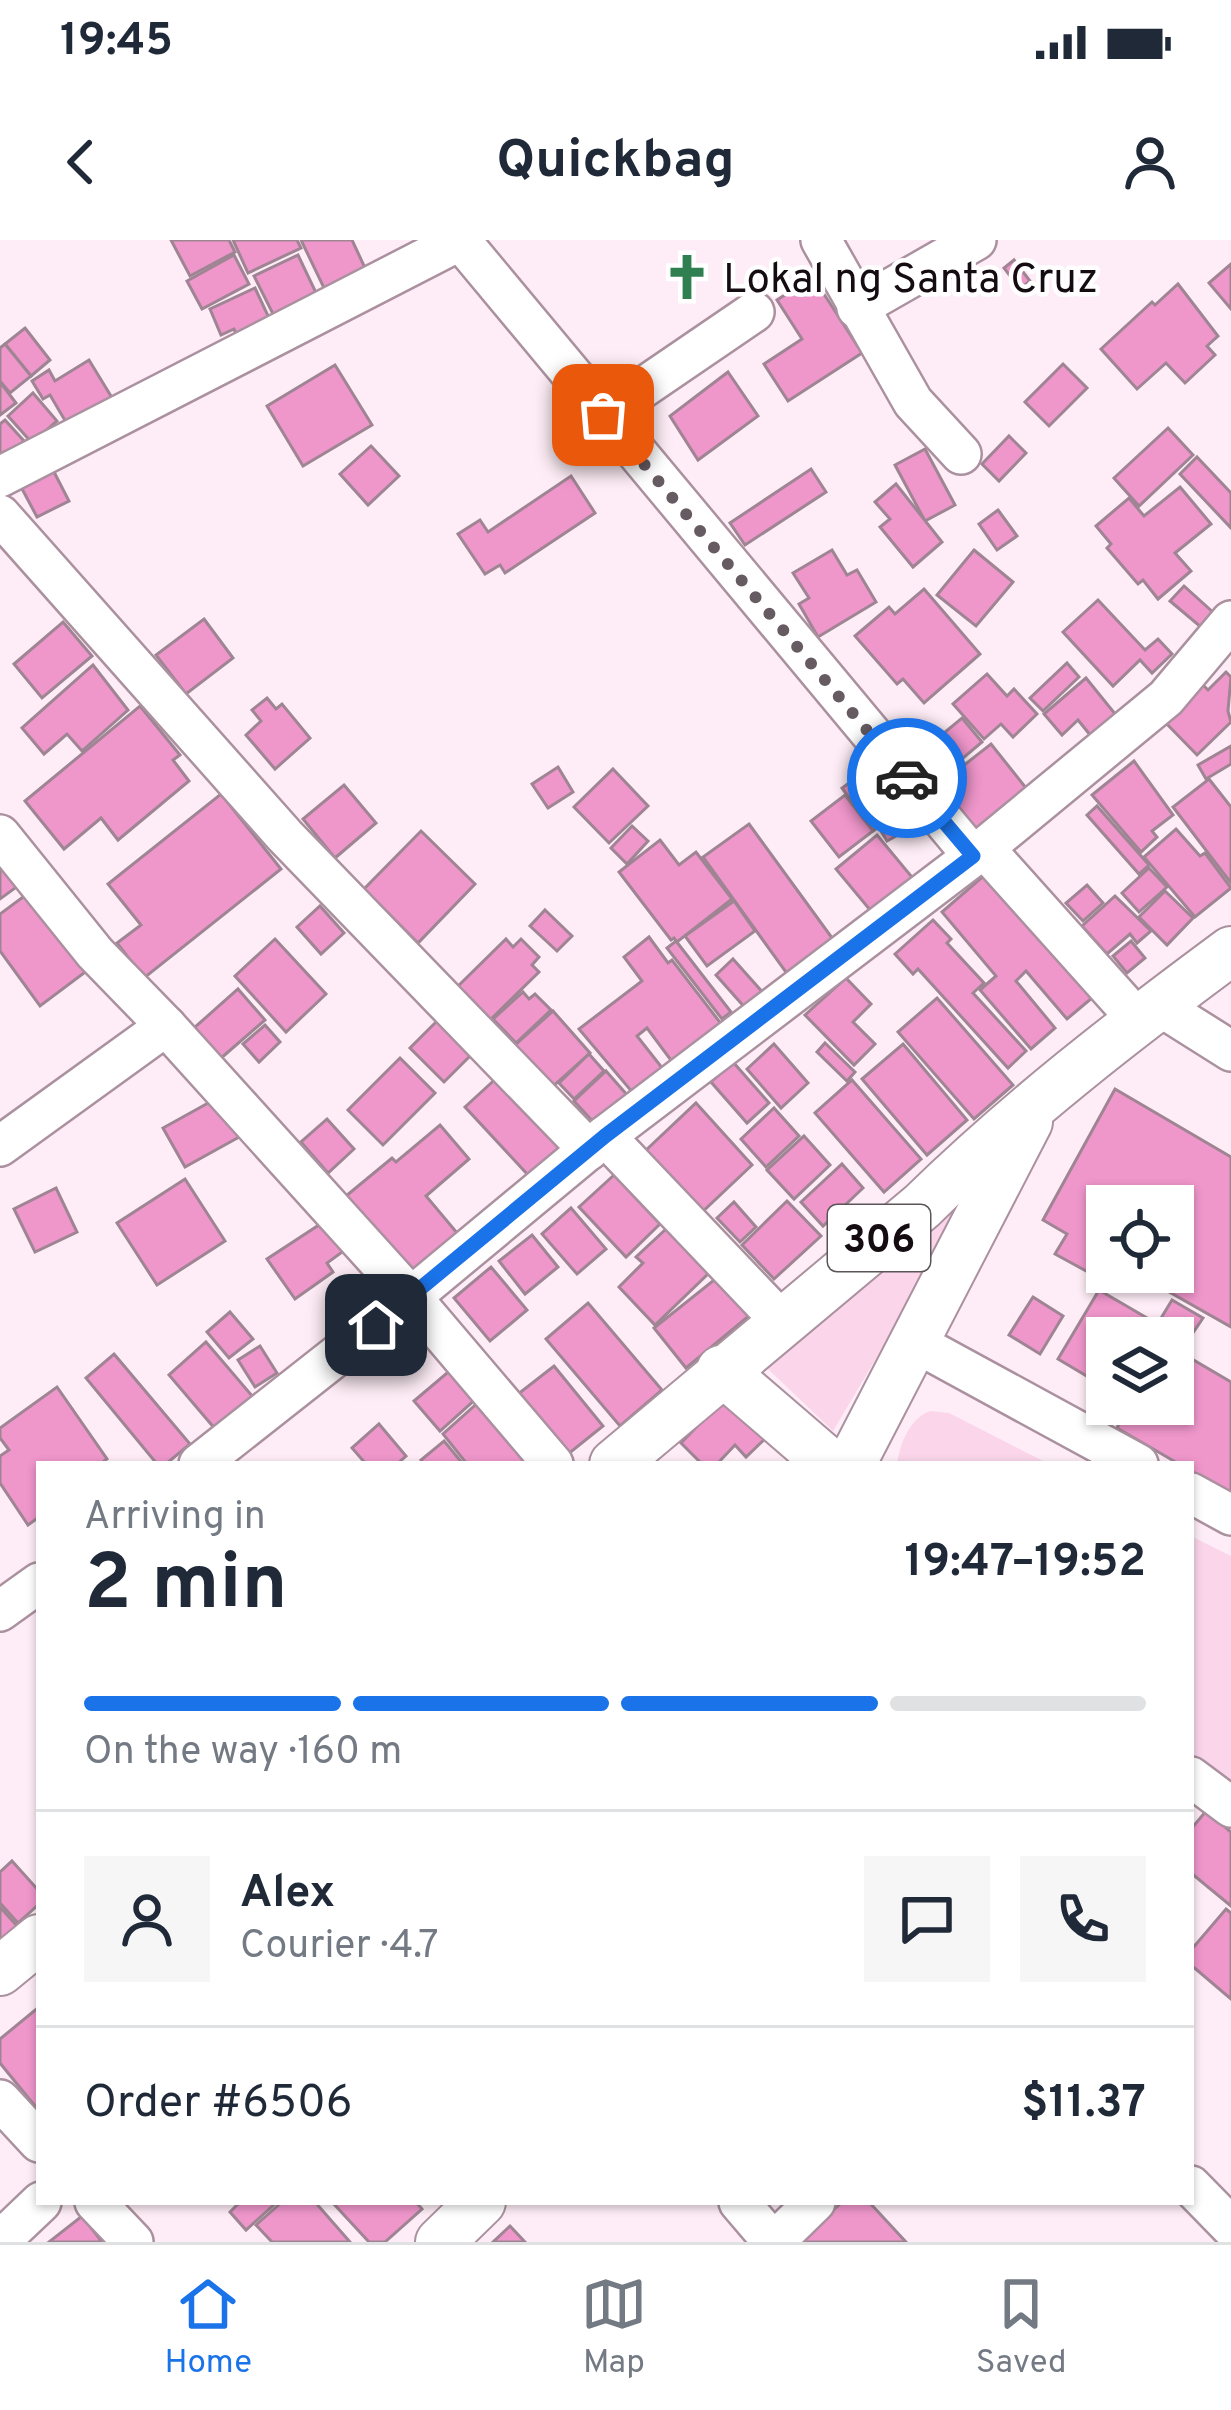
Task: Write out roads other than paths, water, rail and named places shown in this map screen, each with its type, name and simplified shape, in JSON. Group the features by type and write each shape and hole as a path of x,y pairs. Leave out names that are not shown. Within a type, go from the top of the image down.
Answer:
{"main road":[{"name":"306","path":"617,1461 1148,1013 1231,951"},
{"name":"306","path":"853,1461 1036,1107"},
{"path":"722,1370 827,1461"},
{"path":"0,1971 36,1942"},
{"path":"440,2242 478,2205"}],"street":[{"path":"0,477 461,240 603,415 978,852 1148,1013 1231,1051"},
{"path":"821,240 913,402 961,454"},
{"path":"856,308 976,240"},
{"path":"603,415 754,312"},
{"path":"0,515 285,836 781,1321"},
{"path":"203,1461 411,1298 597,1143 978,852 1166,698 1231,621"},
{"path":"0,835 95,953 166,1025 411,1298 550,1461"},
{"path":"0,1146 166,1025"},
{"path":"916,1343 1132,1461"},
{"path":"1194,1495 1231,1515"},
{"path":"0,1611 36,1585"},
{"path":"0,2100 36,2139"},
{"path":"1194,2190 1222,2225"},
{"path":"0,2241 38,2205"},
{"path":"98,2205 134,2242"},
{"path":"742,2205 774,2242 812,2205"}],"place":[{"name":"Lokal ng Santa Cruz","path":"687,277"}]}
